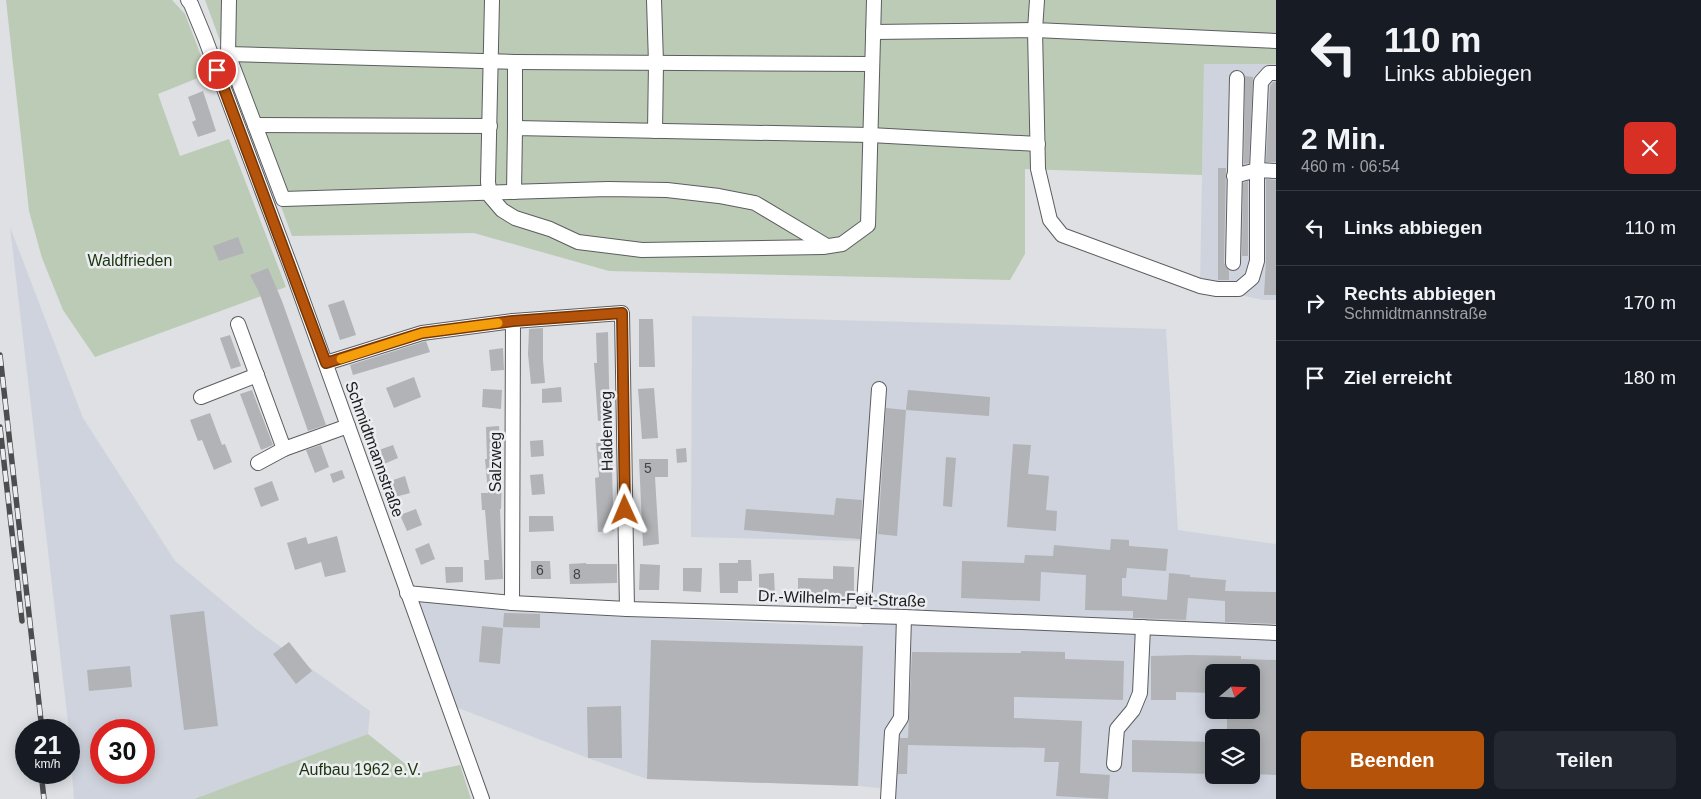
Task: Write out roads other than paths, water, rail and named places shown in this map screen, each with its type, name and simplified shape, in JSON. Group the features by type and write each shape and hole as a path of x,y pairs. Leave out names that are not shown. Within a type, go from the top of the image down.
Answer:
{"street":[{"name":"Schmidtmannstraße","path":"188,0 192,4 200,40 326,363 482,799"},
{"path":"229,0 228,54 283,199 608,189 667,190 719,196 755,203 827,246"},
{"path":"492,0 490,196 502,210 515,218 550,229 578,242 642,250 827,246 842,244 868,225 874,0"},
{"path":"654,0 656,63 655,130"},
{"path":"1037,0 1035,30 1038,169 1050,220 1062,235 1200,286 1239,289 1252,278 1257,261 1257,170 1261,82 1269,73 1276,73"},
{"path":"873,32 1035,30 1276,40"},
{"path":"228,54 515,62 872,64"},
{"path":"514,192 515,62"},
{"path":"1233,263 1237,78"},
{"path":"255,125 490,126"},
{"path":"515,128 870,135 1038,144"},
{"path":"1234,176 1257,170 1276,171"},
{"name":"Haldenweg","path":"513,321 622,313 627,609"},
{"path":"326,363 422,333 513,321"},
{"name":"Salzweg","path":"512,603 513,321"},
{"path":"238,324 284,449"},
{"path":"202,398 257,375"},
{"path":"863,616 879,389"},
{"path":"258,463 284,449 348,426"},
{"name":"Dr.-Wilhelm-Feit-Straße","path":"408,593 512,603 627,609 904,617 1276,633"},
{"path":"888,799 892,732 901,718 904,617"},
{"path":"1114,764 1117,729 1133,710 1140,693 1143,627"}],"railway":[{"path":"0,355 41,719"},
{"path":"0,427 22,621"},
{"path":"42,784 44,799"}],"park label":[{"name":"Waldfrieden","path":"130,260"},
{"name":"Aufbau 1962 e.V.","path":"360,769"}]}
